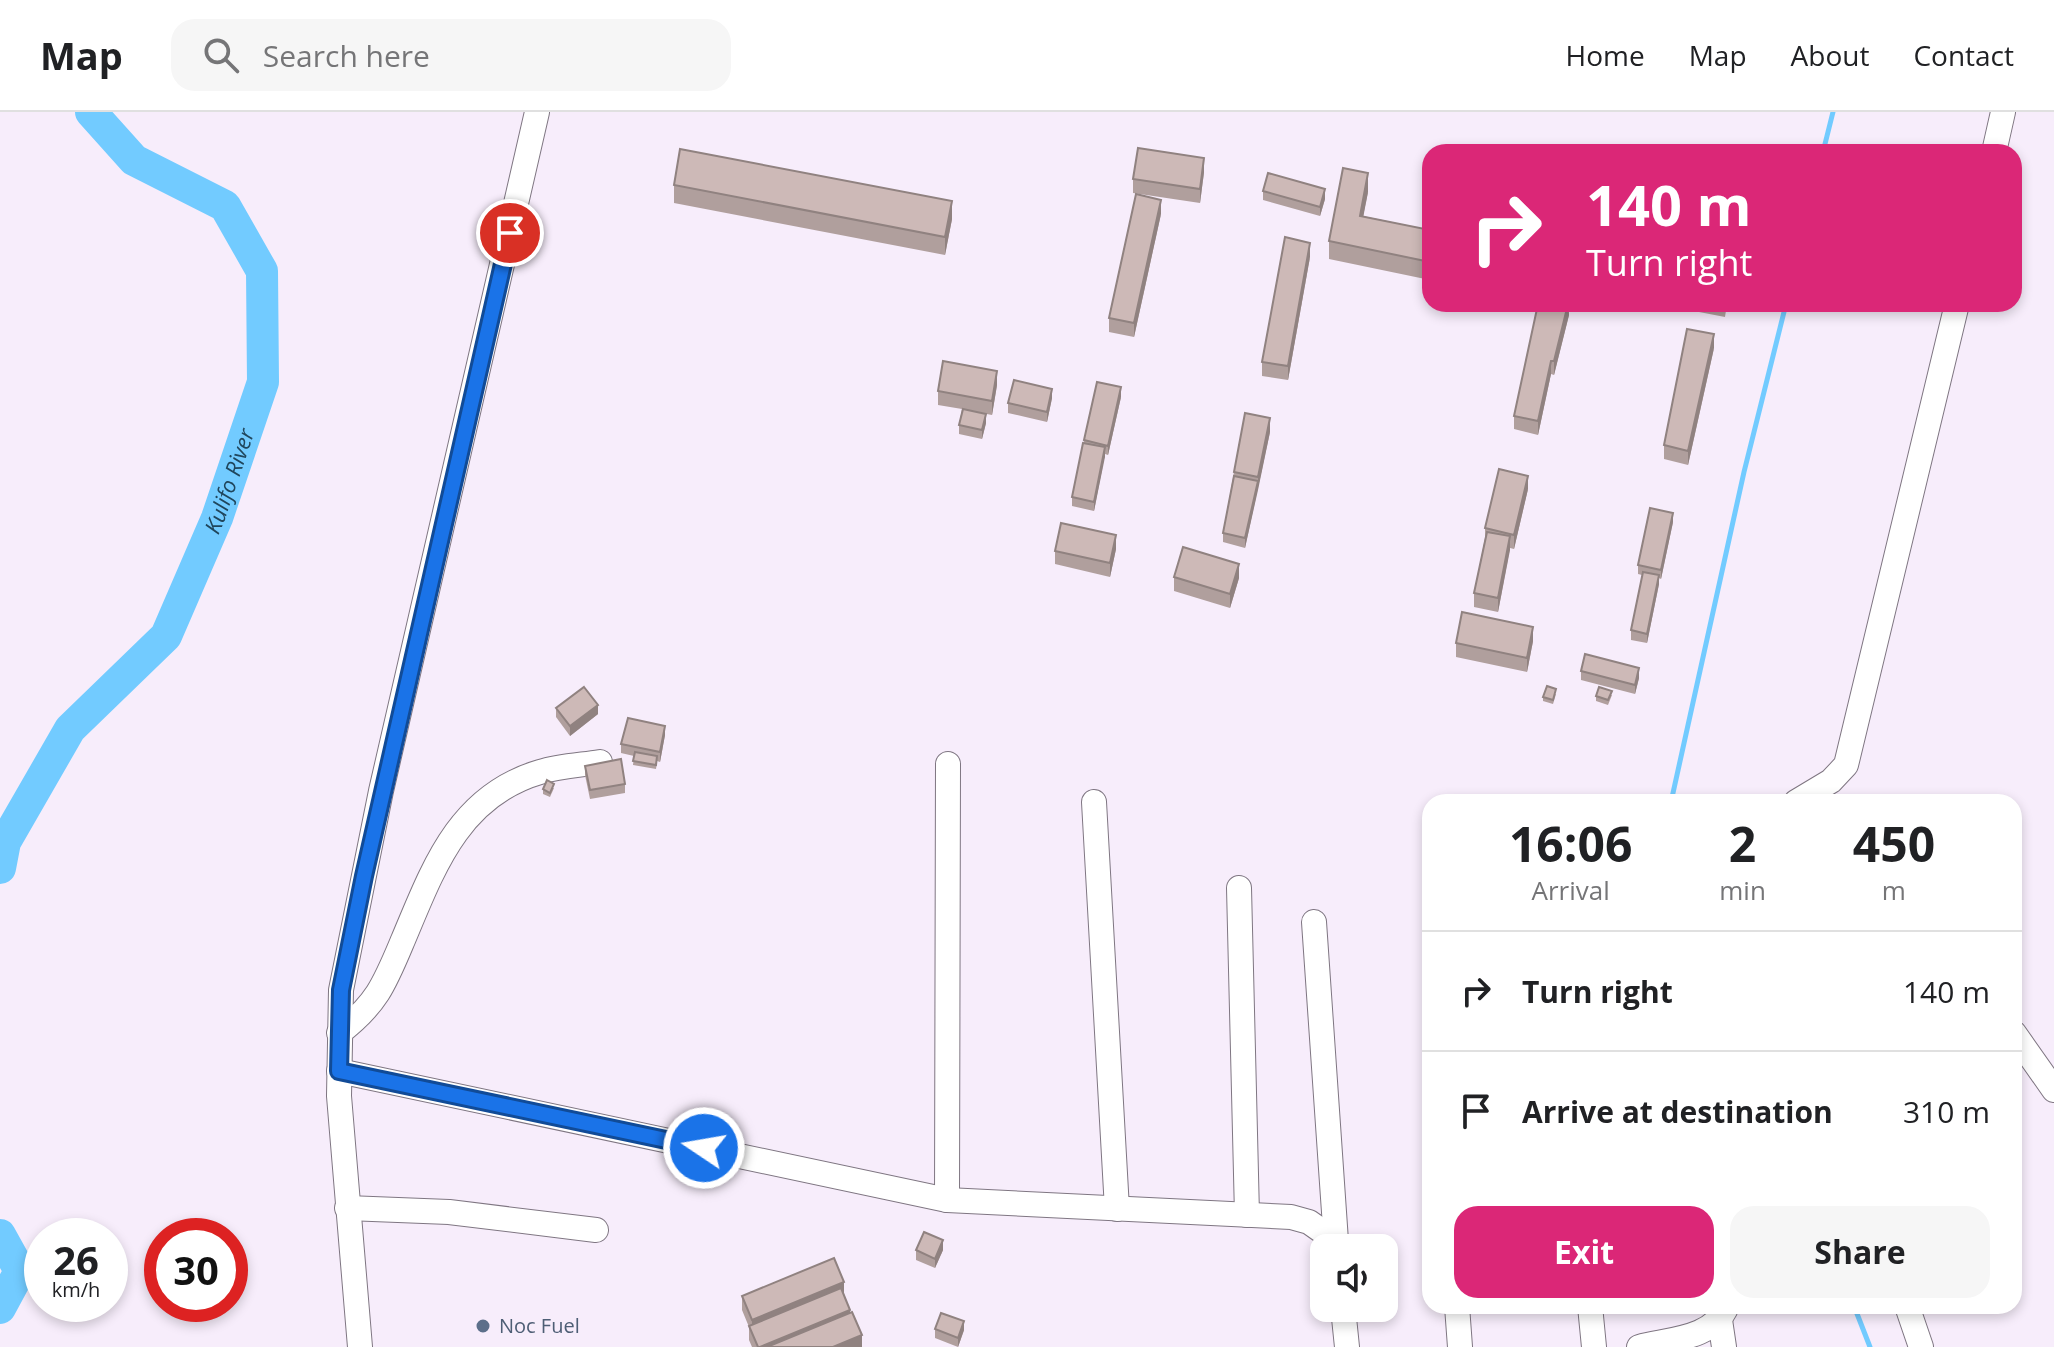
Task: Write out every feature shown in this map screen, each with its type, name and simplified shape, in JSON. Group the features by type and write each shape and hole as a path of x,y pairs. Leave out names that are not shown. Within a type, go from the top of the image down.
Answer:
{"street":[{"path":"360,1347 347,1208 339,1071 341,990 381,791 537,112"},
{"path":"1996,144 2003,112"},
{"path":"1809,794 1831,781 1846,765 1955,312"},
{"path":"339,1033 367,1012 386,979 444,846 478,807 501,789 540,772 600,762"},
{"path":"947,1200 948,764"},
{"path":"1094,802 1117,1209"},
{"path":"1239,888 1247,1215"},
{"path":"1314,922 1336,1234"},
{"path":"2022,1044 2054,1090"},
{"path":"339,1071 947,1200 1247,1215 1309,1222 1324,1234"},
{"path":"347,1208 449,1212 596,1230"},
{"path":"1458,1314 1460,1347"},
{"path":"1591,1314 1594,1347"},
{"path":"1639,1347 1707,1331 1722,1314"},
{"path":"1723,1314 1724,1347"},
{"path":"1910,1314 1921,1347"},
{"path":"1344,1322 1347,1347"}],"building":[{"path":"1138,148 1204,158 1200,189 1133,179"},
{"path":"680,149 952,201 945,237 674,185"},
{"path":"1343,168 1368,173 1360,216 1422,228 1422,260 1329,241"},
{"path":"1268,173 1325,189 1320,207 1263,191"},
{"path":"1136,194 1161,200 1134,323 1109,318"},
{"path":"1285,237 1310,243 1288,366 1262,362"},
{"path":"1536,312 1566,312 1538,421 1514,416"},
{"path":"1687,329 1714,334 1688,451 1664,445"},
{"path":"943,361 997,371 992,401 938,391"},
{"path":"1014,380 1052,389 1047,412 1008,403"},
{"path":"1097,382 1121,387 1108,446 1084,440"},
{"path":"963,409 986,414 982,430 959,425"},
{"path":"1245,413 1270,418 1258,477 1234,472"},
{"path":"1083,443 1105,447 1094,502 1072,497"},
{"path":"1499,469 1528,476 1514,535 1485,528"},
{"path":"1234,476 1258,481 1245,538 1223,533"},
{"path":"1650,508 1673,513 1661,570 1638,565"},
{"path":"1061,523 1116,535 1110,563 1055,551"},
{"path":"1487,532 1510,536 1498,598 1474,593"},
{"path":"1183,547 1239,564 1230,594 1174,577"},
{"path":"1643,572 1659,575 1647,634 1631,630"},
{"path":"1462,612 1533,627 1527,658 1456,643"},
{"path":"1585,654 1639,668 1635,685 1581,671"},
{"path":"1547,686 1556,689 1553,700 1543,697"},
{"path":"584,687 598,705 570,726 556,708"},
{"path":"1599,687 1612,691 1608,700 1596,696"},
{"path":"628,718 665,726 660,752 621,744"},
{"path":"635,752 657,756 656,765 633,761"},
{"path":"621,759 625,784 590,790 585,766"},
{"path":"547,780 554,784 550,793 543,789"},
{"path":"924,1232 943,1240 935,1259 916,1250"},
{"path":"834,1258 844,1282 752,1320 742,1296"},
{"path":"841,1288 850,1310 758,1347 749,1326"},
{"path":"852,1312 862,1335 833,1347 767,1347"},
{"path":"941,1313 964,1321 958,1338 935,1329"}],"waterway":[{"name":"Kulifo River","path":"0,868 5,842 70,729 166,636 217,518 263,382 262,271 225,206 134,160 91,112"},
{"path":"1825,144 1833,112"},
{"path":"1673,794 1744,472 1784,312"},
{"name":"Kulifo River","path":"0,1235 20,1271 0,1308"},
{"path":"1857,1314 1870,1347"}],"place":[{"name":"Noc Fuel","path":"483,1326"}],"route":[{"path":"510,233 364,876 341,990 339,1071 704,1148"}]}
